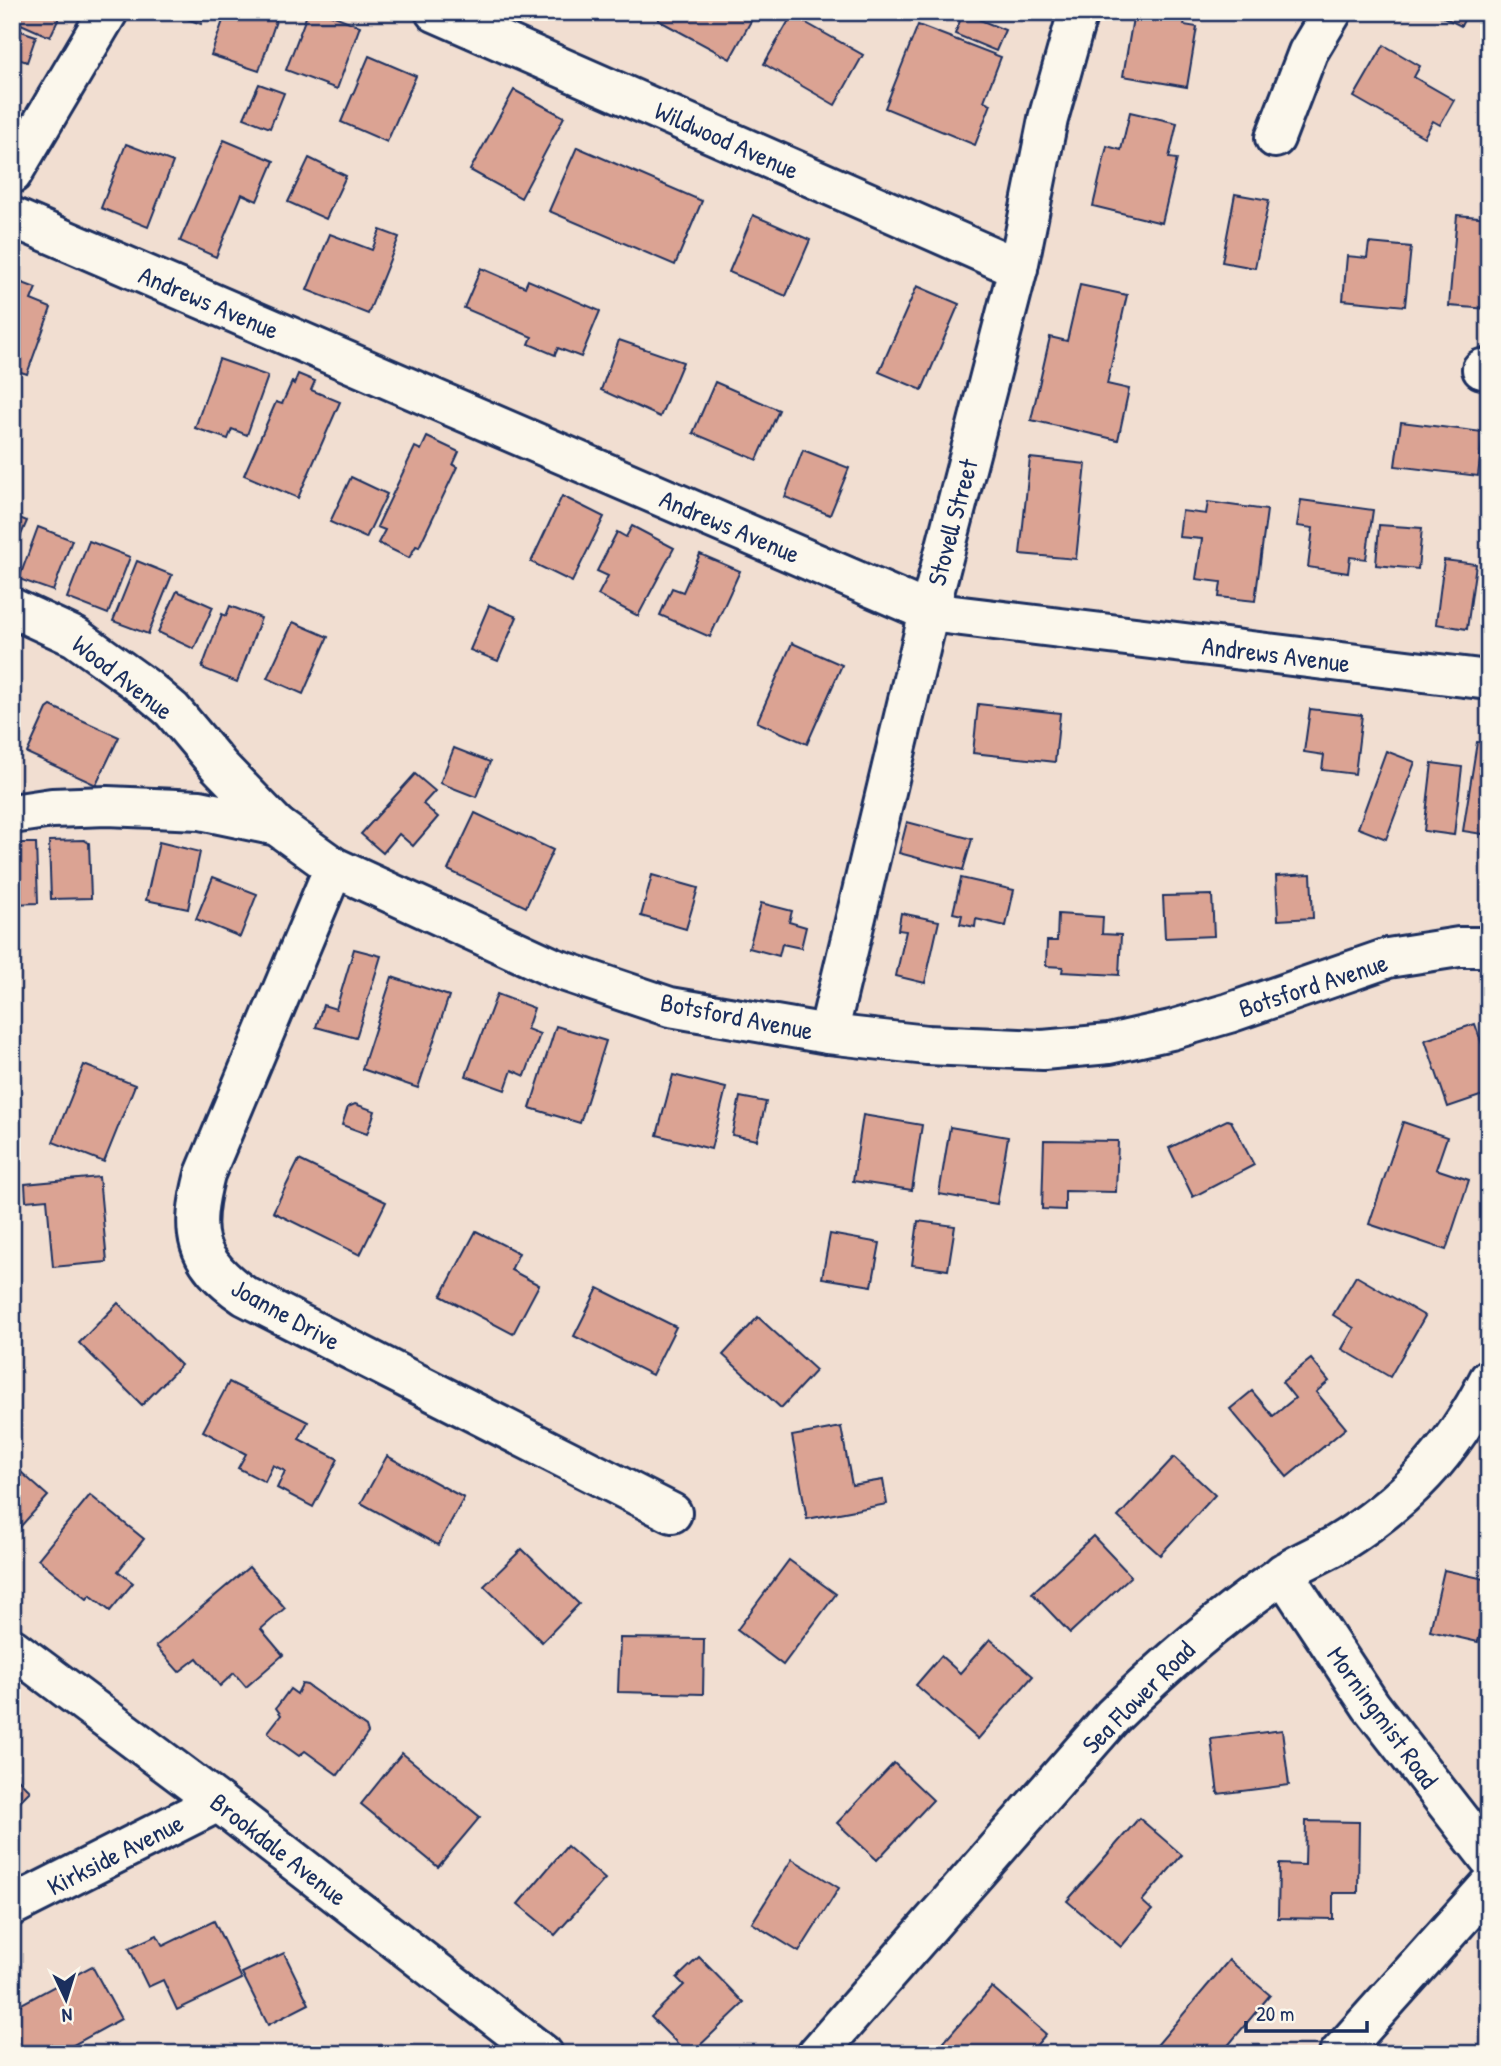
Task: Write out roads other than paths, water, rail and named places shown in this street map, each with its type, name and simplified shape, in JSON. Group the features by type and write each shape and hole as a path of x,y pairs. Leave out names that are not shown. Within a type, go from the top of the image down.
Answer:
{"street":[{"path":"12,174 108,12"},
{"name":"Wildwood Avenue","path":"435,12 1018,268"},
{"name":"Stovell Street","path":"828,1034 929,612 1018,268 1048,119 1078,12"},
{"path":"1275,138 1308,52 1332,12"},
{"name":"Andrews Avenue","path":"12,217 929,612 1489,680"},
{"name":"Wood Avenue","path":"12,608 75,637 146,688 172,710 219,766 277,826"},
{"name":"Botsford Avenue","path":"12,814 52,808 120,806 200,810 277,826 334,867 554,968 670,1007 828,1034 927,1045 1043,1050 1109,1044 1229,1013 1388,958 1459,947 1489,947"},
{"name":"Joanne Drive","path":"334,867 205,1174 196,1223 199,1241 206,1256 214,1271 245,1296 672,1513"},
{"name":"Sea Flower Road","path":"817,2054 1113,1716 1165,1665 1283,1573 1334,1546 1381,1515 1423,1476 1452,1443 1489,1379"},
{"name":"Morningmist Road","path":"1283,1573 1371,1706 1489,1858"},
{"name":"Brookdale Avenue","path":"12,1647 218,1802 543,2054"},
{"name":"Kirkside Avenue","path":"12,1906 218,1802"},
{"path":"1339,2054 1489,1886"}]}
